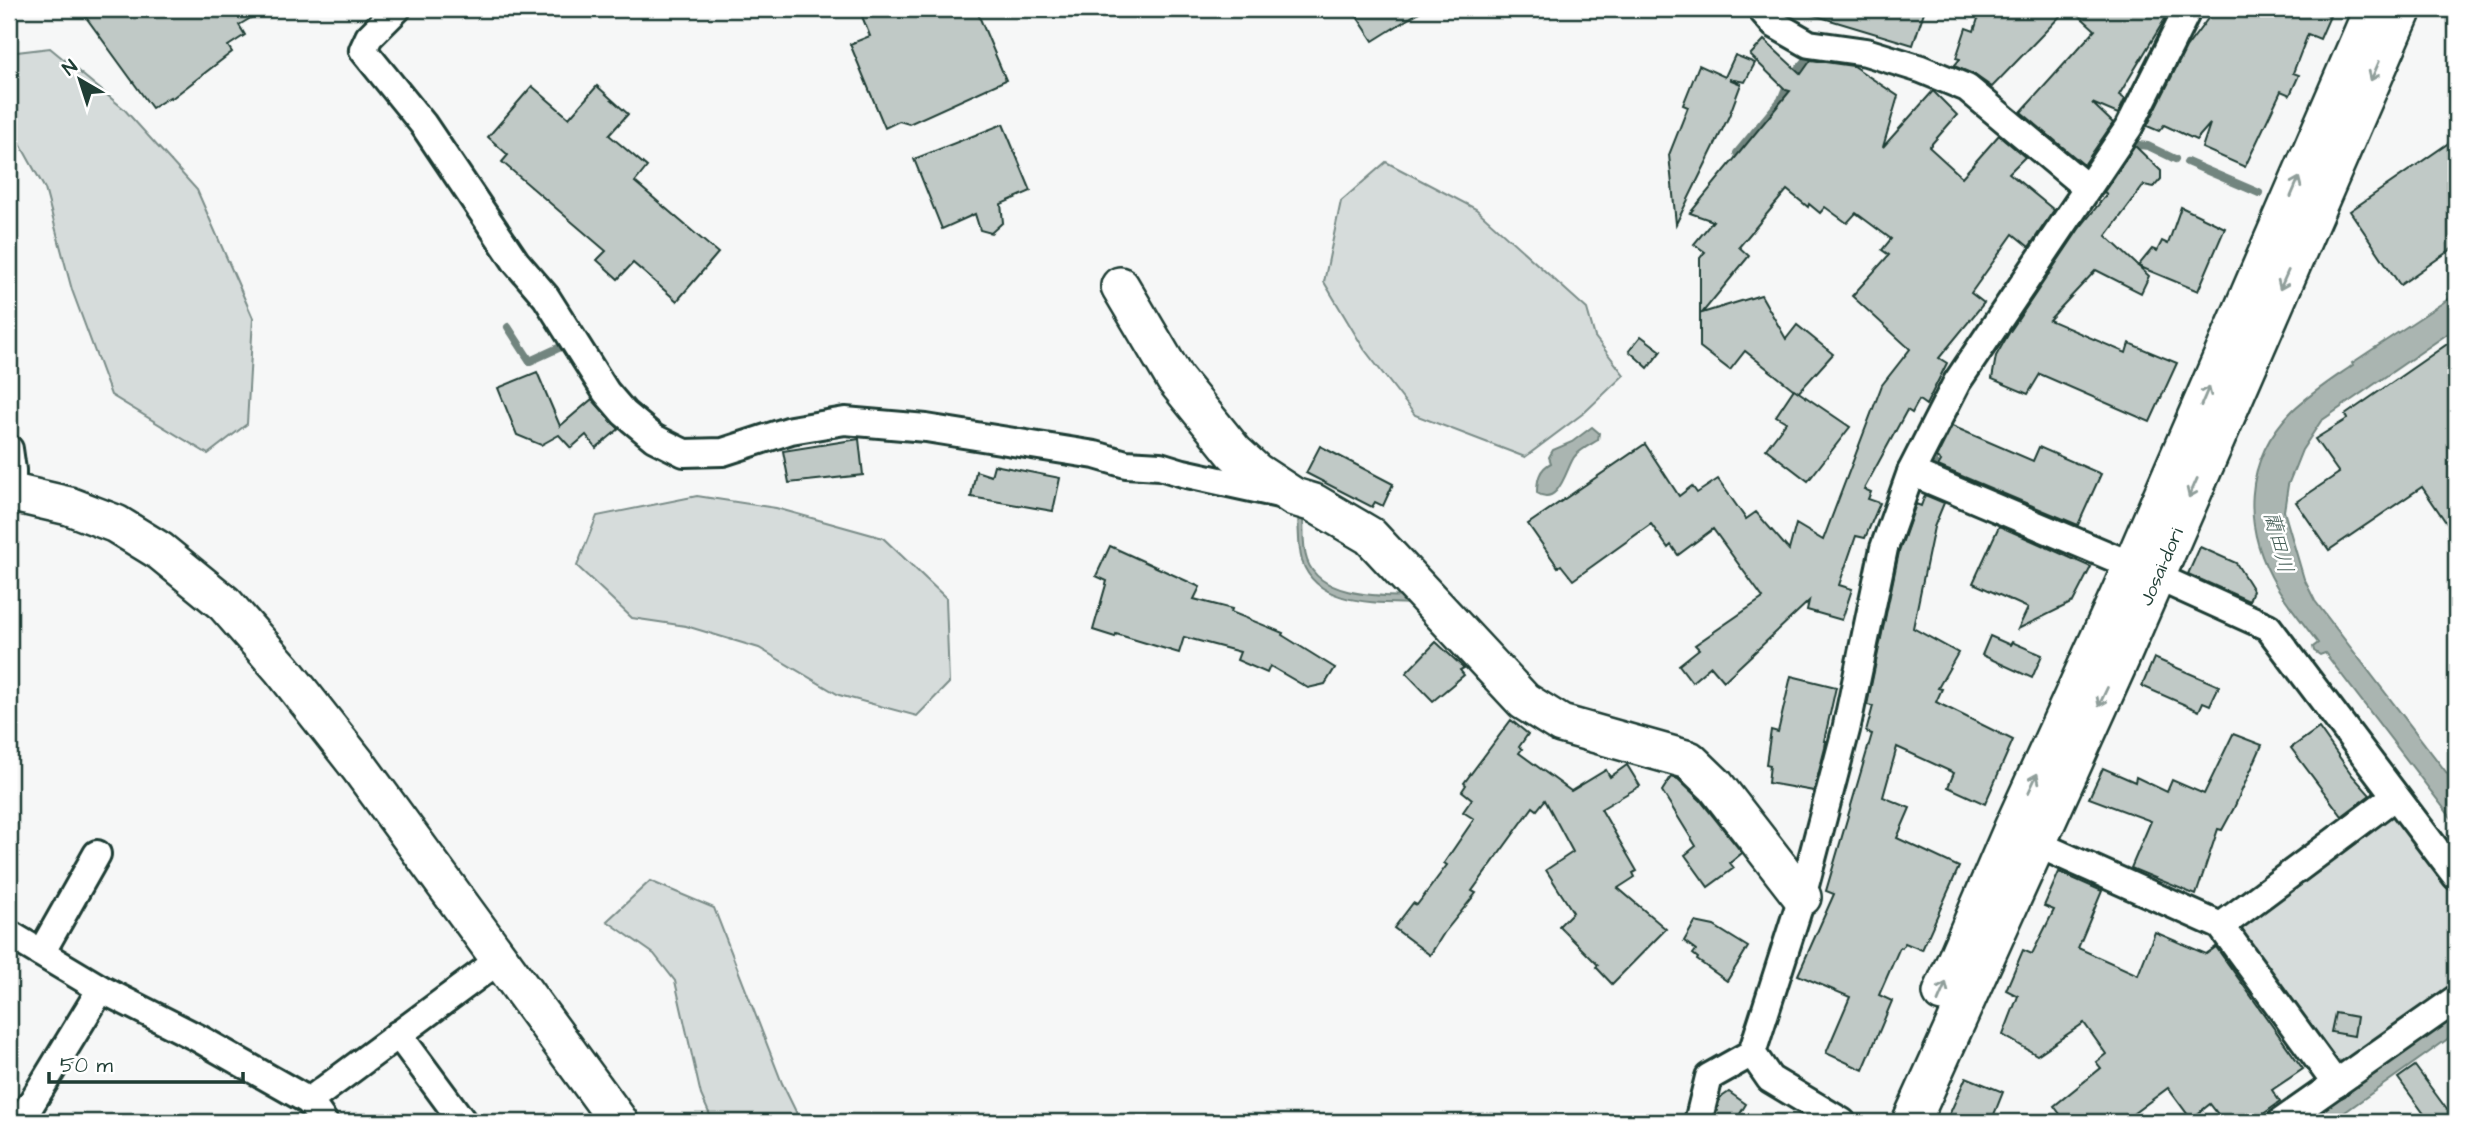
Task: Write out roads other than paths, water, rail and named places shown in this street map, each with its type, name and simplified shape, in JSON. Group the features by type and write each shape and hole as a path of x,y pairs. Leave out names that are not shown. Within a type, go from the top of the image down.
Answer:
{"street":[{"path":"397,9 369,37 363,50 423,124 516,262 546,297 606,392 624,413 654,438 684,453 723,452 791,430 845,421 926,428 1095,455 1126,464 1160,466 1314,503 1370,536 1524,701 1561,724 1689,760 1716,786 1802,897"},
{"path":"1761,9 1774,24 1809,44 1866,52 1921,69 1967,88 2087,188"},
{"path":"1698,1122 1709,1077 1752,1053 1802,897 1846,730 1884,548 1911,472 1957,382 2129,127 2188,9"},
{"name":"Josai-dori","path":"1887,1122 2024,836 2122,655 2143,570 2373,9"},
{"name":"Josai-dori","path":"2143,570 2403,9"},
{"path":"1120,286 1175,379 1234,452 1256,472 1294,497"},
{"path":"9,449 11,493 69,506 116,524 160,551 225,604 282,669 360,768 619,1122"},
{"path":"1911,472 2268,626 2456,876"},
{"path":"2221,926 2395,796"},
{"path":"2024,836 2221,926 2336,1084"},
{"name":"Josai-dori","path":"1911,1122 2024,836"},
{"path":"41,953 97,854"},
{"path":"9,934 101,989 198,1038 316,1112 398,1034 499,960"},
{"path":"20,1122 101,989"},
{"path":"2281,1122 2456,999"},
{"path":"398,1034 463,1122"},
{"path":"1752,1053 1770,1079 1842,1122"}],"water":[{"name":"藺田川","path":"2456,294 2456,328 2321,421 2302,450 2288,485 2284,511 2304,579 2315,601 2456,785 2456,824 2325,653 2320,655 2314,651 2313,647 2318,643 2277,587 2265,564 2253,518 2253,495 2256,472 2264,450 2293,410 2353,365 2352,363"},
{"path":"1592,427 1599,433 1598,440 1575,456 1557,490 1552,495 1537,493 1540,475 1551,463 1549,457 1553,450 1572,442"},
{"path":"1298,516 1303,516 1307,560 1314,572 1325,582 1369,595 1415,597 1419,604 1369,602 1336,595 1322,587 1310,576 1302,561"},
{"path":"2456,1014 2456,1033 2331,1122 2307,1122"}],"waterway":[{"path":"1742,163 1737,153 1781,100 1789,80 1812,54"},
{"path":"2099,194 2139,145 2148,146 2175,159"},
{"path":"2187,162 2259,193"},
{"path":"508,327 530,361 565,345"},
{"path":"1932,457 1936,469 1942,474"}]}
